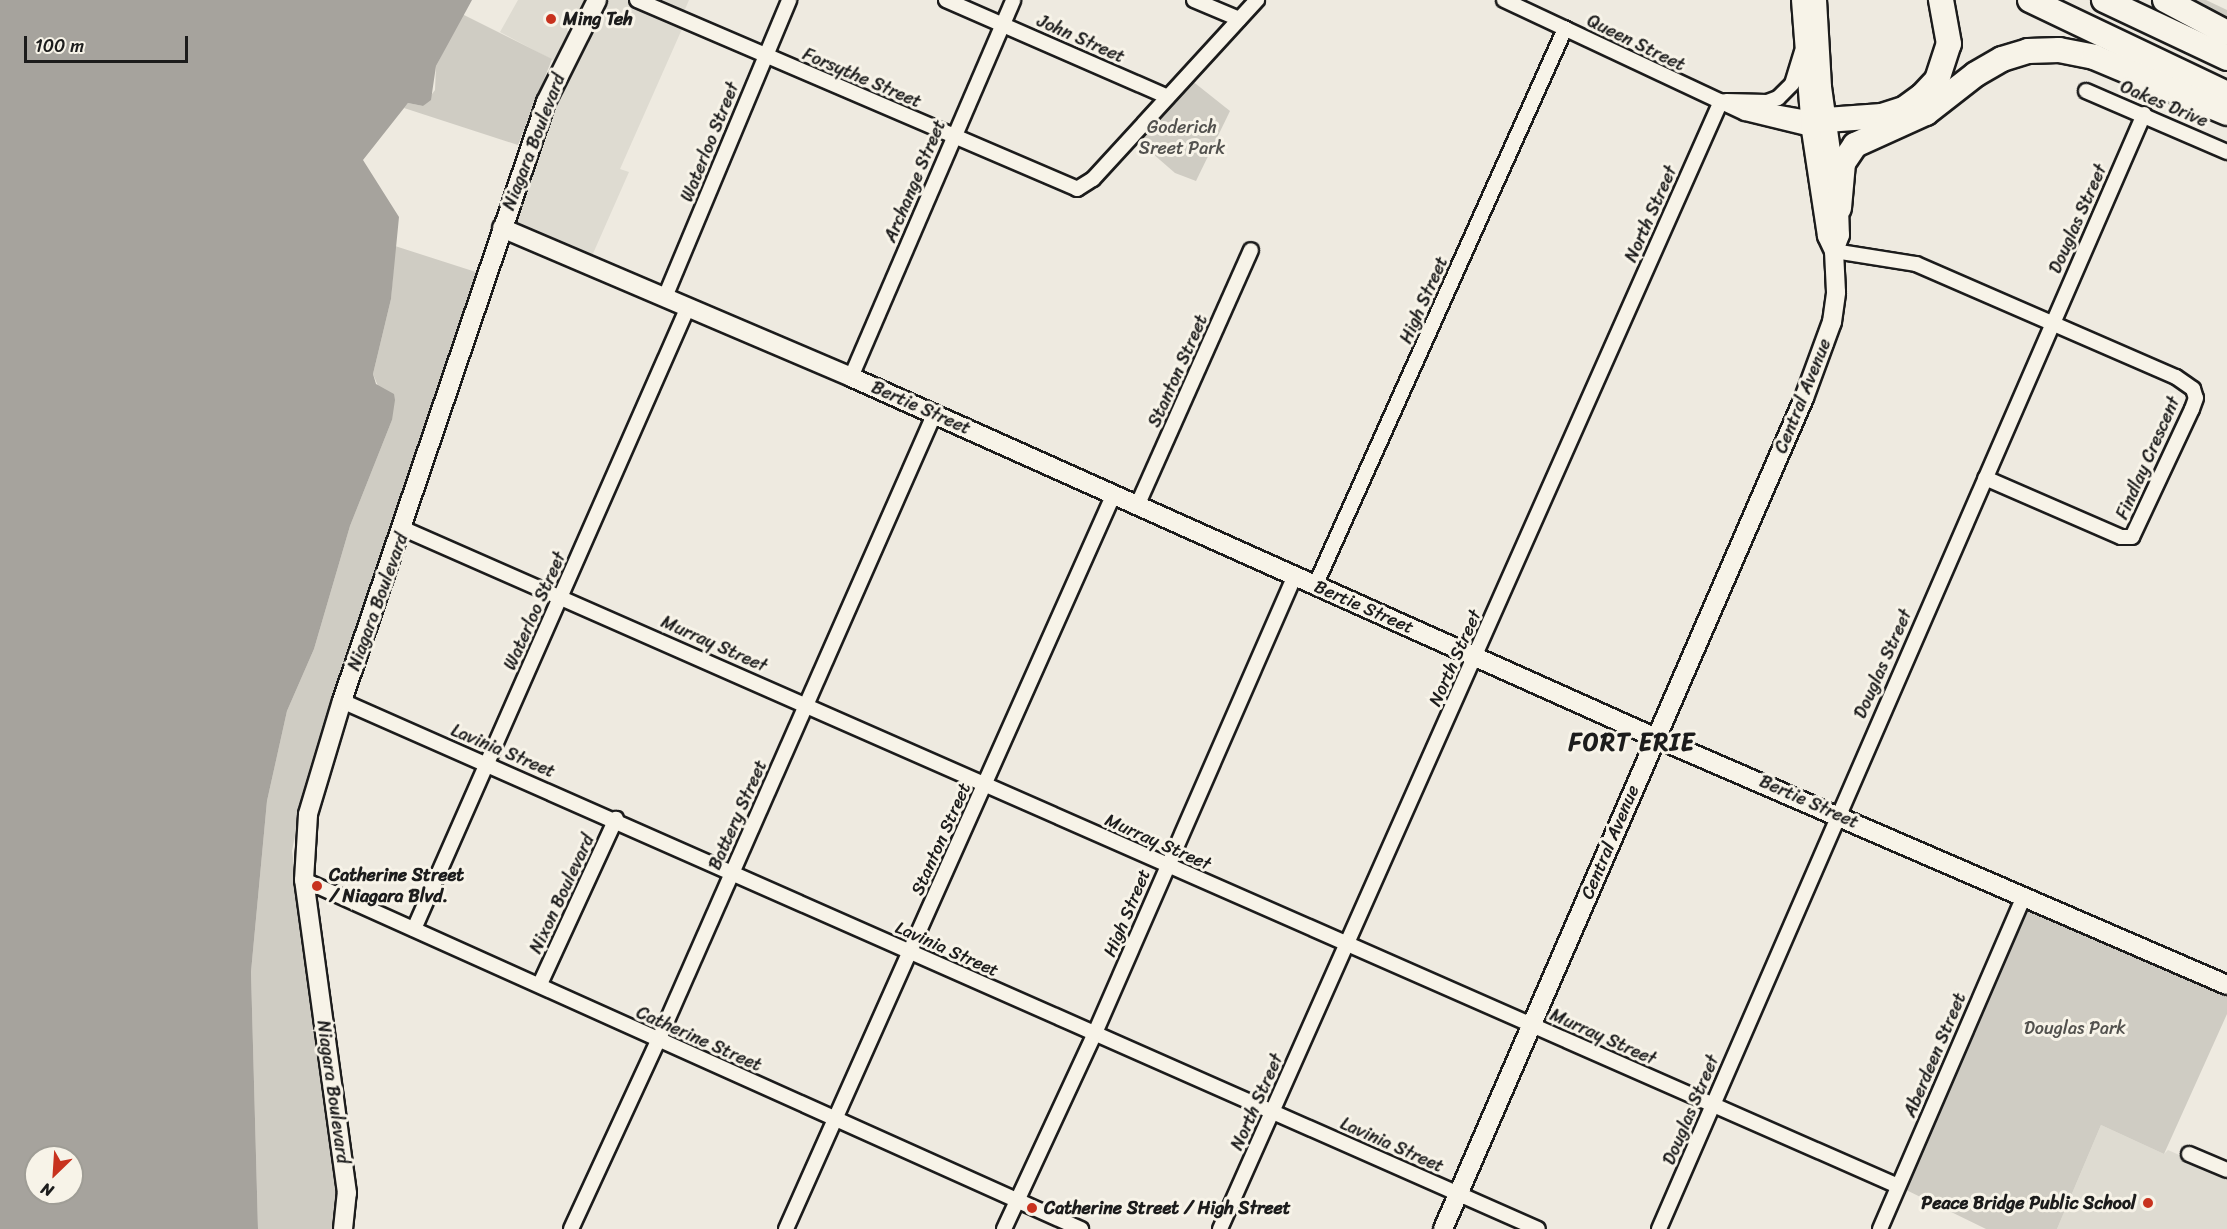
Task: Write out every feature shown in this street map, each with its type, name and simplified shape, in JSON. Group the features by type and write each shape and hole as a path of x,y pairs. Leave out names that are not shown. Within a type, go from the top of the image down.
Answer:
{"highway":[{"path":"1819,125 1882,116 1904,109 1923,96 1937,80 1949,44 1941,0"},
{"path":"2030,0 2227,94"},
{"path":"2104,0 2227,58"},
{"path":"2165,0 2227,33"},
{"path":"1839,208 1843,164 1850,151 1862,140 1926,113 2002,59 2043,49 2094,57 2227,112"},
{"path":"1819,125 1897,126"}],"main road":[{"name":"Niagara Boulevard","path":"343,1229 347,1193 304,880 308,814 342,701 404,529 502,228 546,102 597,0"},
{"name":"Central Avenue","path":"1801,0 1802,49 1839,208 1840,235 1834,251"},
{"name":"Central Avenue","path":"1443,1229 1824,349 1836,292 1834,251 1827,236 1819,125 1817,0"},
{"name":"Bertie Street","path":"502,228 851,377 1656,738 1837,813 2227,984"}],"street":[{"name":"Forsythe Street","path":"637,0 1074,188 1093,179 1168,97"},
{"name":"Waterloo Street","path":"665,297 789,0"},
{"name":"John Street","path":"946,0 1168,97"},
{"name":"Archange Street","path":"851,377 1013,0"},
{"path":"1194,0 1239,19"},
{"path":"1168,97 1257,0"},
{"name":"Queen Street","path":"1504,0 1720,101 1819,125"},
{"name":"High Street","path":"1315,586 1565,28"},
{"path":"1720,101 1767,102 1778,98 1792,84 1802,49"},
{"name":"Oakes Drive","path":"2086,91 2144,114 2227,152"},
{"name":"North Street","path":"1220,1229 1476,656 1720,101"},
{"name":"Douglas Street","path":"1659,1229 1837,813 2144,114"},
{"name":"Stanton Street","path":"1137,506 1251,250"},
{"path":"1834,251 1916,264 2053,323"},
{"name":"Waterloo Street","path":"414,929 688,307"},
{"name":"Findlay Crescent","path":"1985,478 2121,537 2133,537 2192,409 2196,398 2189,383 2053,323"},
{"name":"Battery Street","path":"571,1229 658,1041 934,415"},
{"name":"Stanton Street","path":"786,1229 1113,496"},
{"name":"Murray Street","path":"404,529 807,704 1167,866 1898,1186"},
{"name":"High Street","path":"1004,1229 1095,1034 1294,577"},
{"name":"Lavinia Street","path":"342,701 616,819 910,952 1538,1229"},
{"name":"Nixon Boulevard","path":"540,984 616,819"},
{"name":"Catherine Street","path":"304,880 540,984 658,1041 1081,1229"},
{"name":"Aberdeen Street","path":"1880,1229 2024,896"},
{"path":"2189,1154 2227,1170"}],"shaded area":[{"path":"0,0 472,0 436,66 431,100 423,106 408,103 363,160 399,217 391,299 373,374 376,384 394,394 395,400 392,420 350,526 314,649 287,711 267,801 251,972 258,1229 0,1229"},
{"path":"518,0 689,0 678,26 682,29 620,169 629,172 588,265 502,228 564,66 500,32"},
{"name":"Peace Bridge Public School","path":"2101,1125 2164,1154 2168,1150 2227,1176 2227,1229 2057,1229"}],"green space":[{"path":"2188,0 2206,0 2227,10 2227,22"},
{"path":"462,14 552,59 518,145 404,108 408,103 423,106 435,90 436,66"},
{"name":"Goderich Sreet Park","path":"1191,80 1230,111 1196,181 1175,173 1137,140"},
{"path":"395,246 479,273 330,711 302,801 292,851 340,1188 335,1229 258,1229 251,972 267,801 287,711 314,649 350,526 392,420 373,374 391,299"},
{"name":"Douglas Park","path":"2024,896 2227,987 2227,1014 2164,1154 2101,1125 2057,1229 1986,1229 1898,1186"}],"place":[{"name":"Ming Teh","path":"551,19"},
{"name":"Catherine Street / Niagara Blvd.","path":"317,886"},
{"name":"Peace Bridge Public School","path":"2148,1203"},
{"name":"Catherine Street / High Street","path":"1032,1208"}],"district":[{"name":"FORT ERIE","path":"1632,743"}]}
